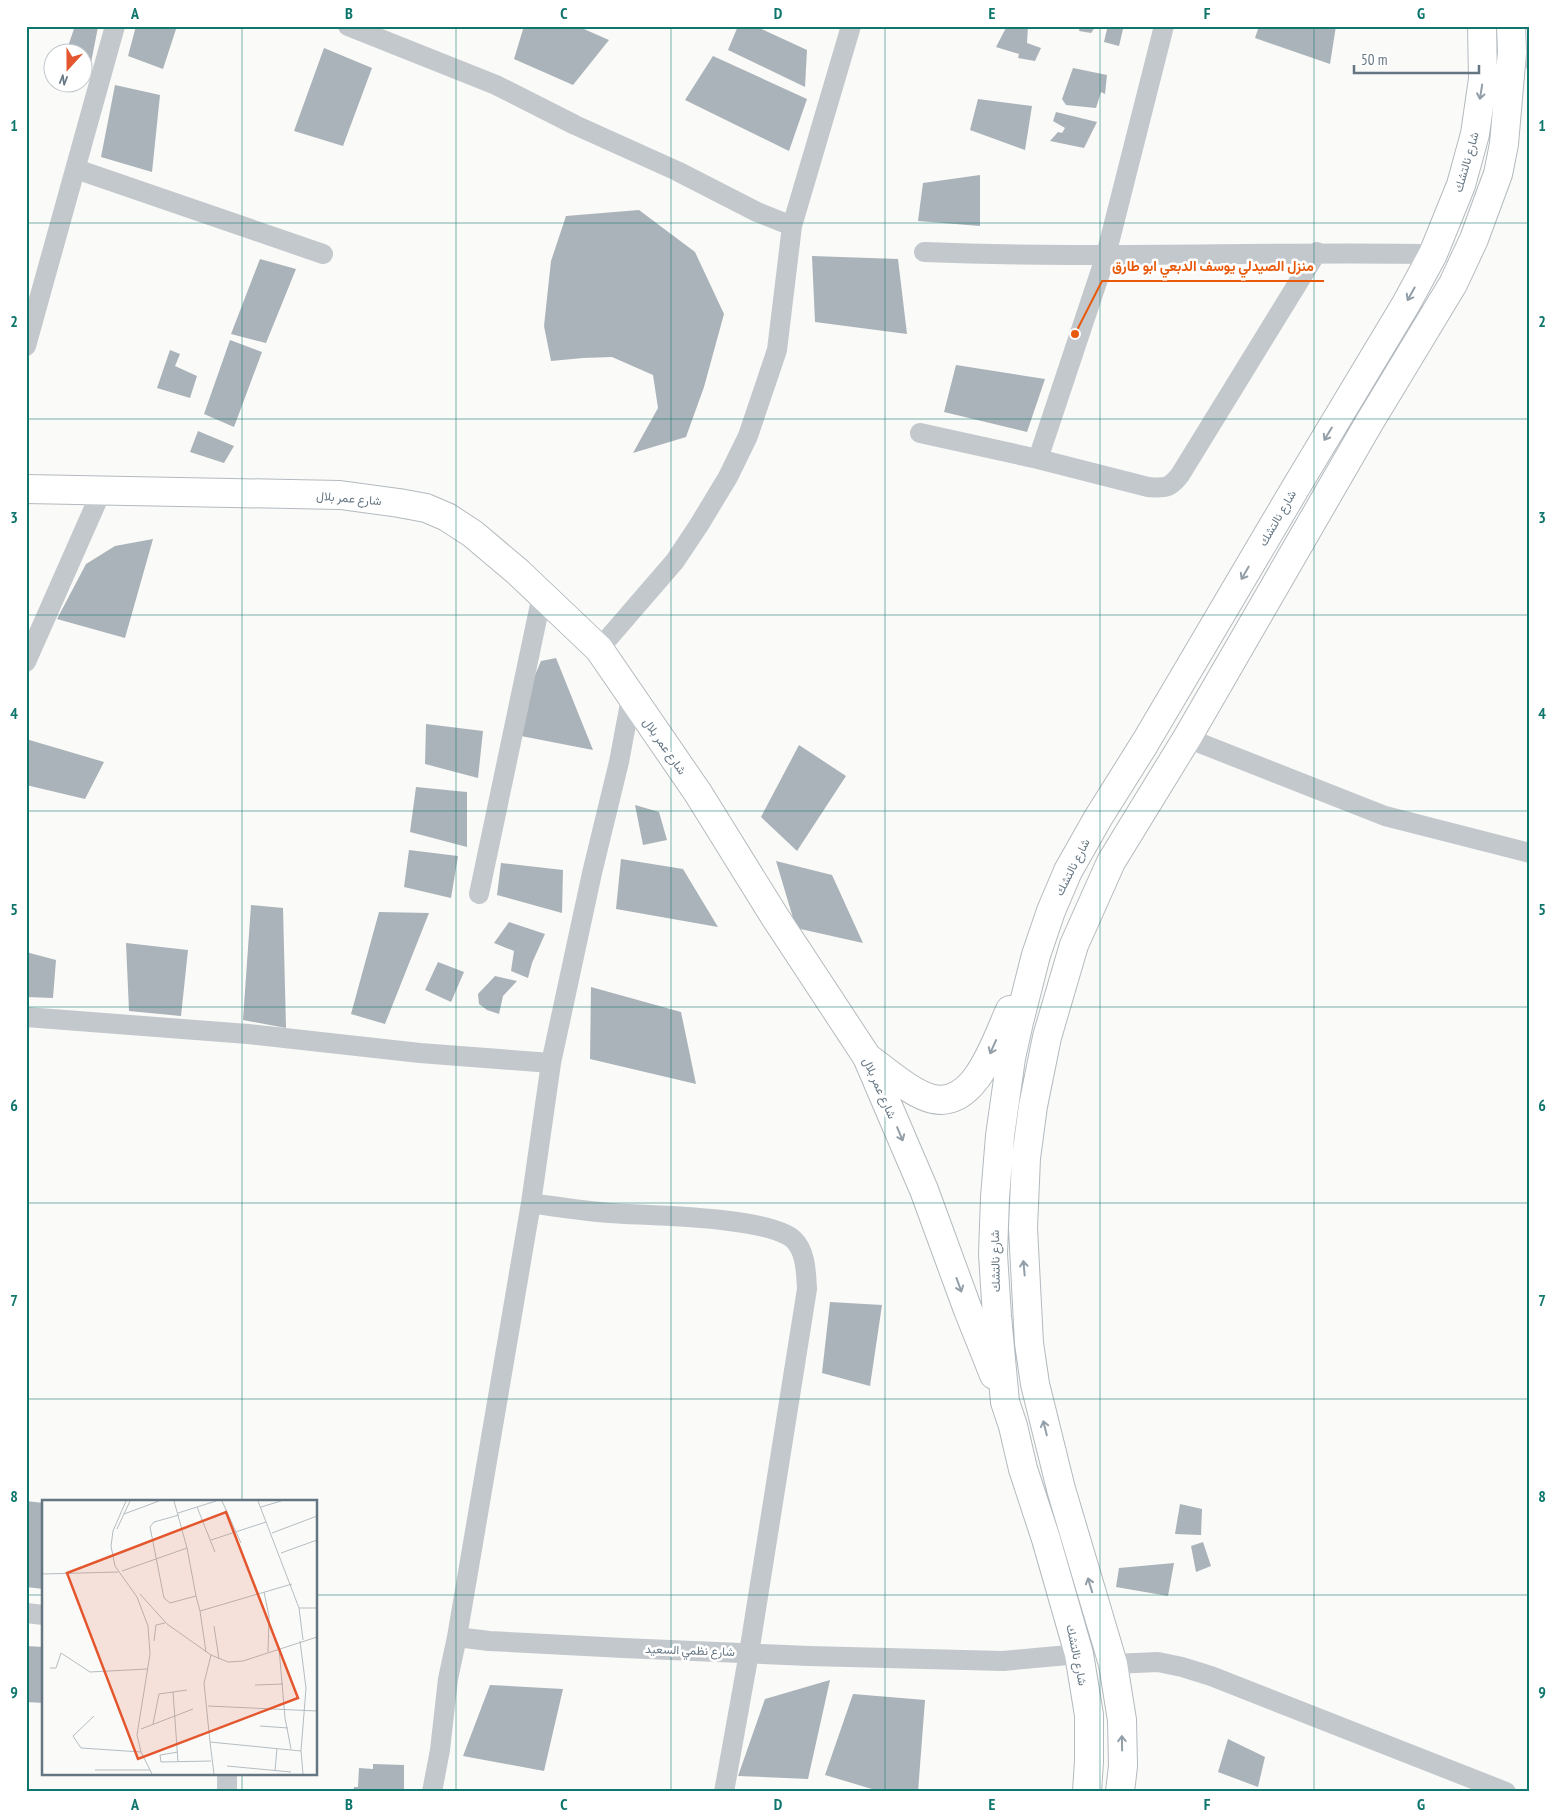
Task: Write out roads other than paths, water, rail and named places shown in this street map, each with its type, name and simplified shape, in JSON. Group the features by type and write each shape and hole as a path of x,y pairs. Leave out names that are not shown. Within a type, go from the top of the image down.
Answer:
{"main road":[{"name":"شارع نالتشك","path":"1087,1792 1089,1715 1079,1654 1046,1539 1023,1469 1014,1426 1006,1402 993,1254 1000,1136 1011,1058 1036,955 1051,911 1068,871 1406,304 1433,254 1461,185 1475,134 1483,79 1482,26"},
{"path":"1120,1792 1122,1720 1114,1664 1061,1489 1035,1384 1029,1343 1023,1258 1026,1158 1047,1036 1074,945 1111,862 1186,738 1364,431 1453,284 1466,257 1486,208 1499,166 1504,144 1517,46"},
{"name":"شارع عمر بلال","path":"26,489 340,495 399,503 426,508 446,517 473,534 518,572 599,649 698,794 780,925 867,1057 924,1190 968,1310 1006,1402"},
{"path":"867,1057 908,1087 933,1099 953,1098 968,1089 986,1063 1036,955"}],"street":[{"path":"26,346 115,26"},
{"path":"348,26 496,85 575,125 677,171 757,212 792,226"},
{"path":"599,649 674,561 728,477 748,436 777,350 792,226 851,26"},
{"path":"1038,459 1106,255 1164,26"},
{"path":"76,169 323,254"},
{"path":"924,252 999,255 1317,252 1433,254"},
{"path":"920,433 1038,459 1148,487 1165,488 1172,484 1180,475 1317,252"},
{"path":"26,662 102,490"},
{"path":"479,894 542,595"},
{"path":"432,1792 440,1750 448,1679 457,1637 530,1203 551,1063 592,874 619,762 631,698"},
{"path":"1186,738 1384,816 1530,853"},
{"path":"26,1018 248,1034 420,1053 551,1063"},
{"path":"530,1203 584,1211 700,1219 761,1226 779,1231 793,1239 802,1251 807,1289 749,1653 724,1792"},
{"path":"26,1613 42,1615"},
{"name":"شارع نظمي السعيد","path":"457,1637 489,1641 749,1653 1002,1661 1079,1654"},
{"path":"1114,1664 1158,1662 1211,1676 1506,1792"},
{"path":"227,1776 227,1792"}],"place":[{"name":"منزل الصيدلي يوسف الدبعي ابو طارق","path":"1075,334"}]}
